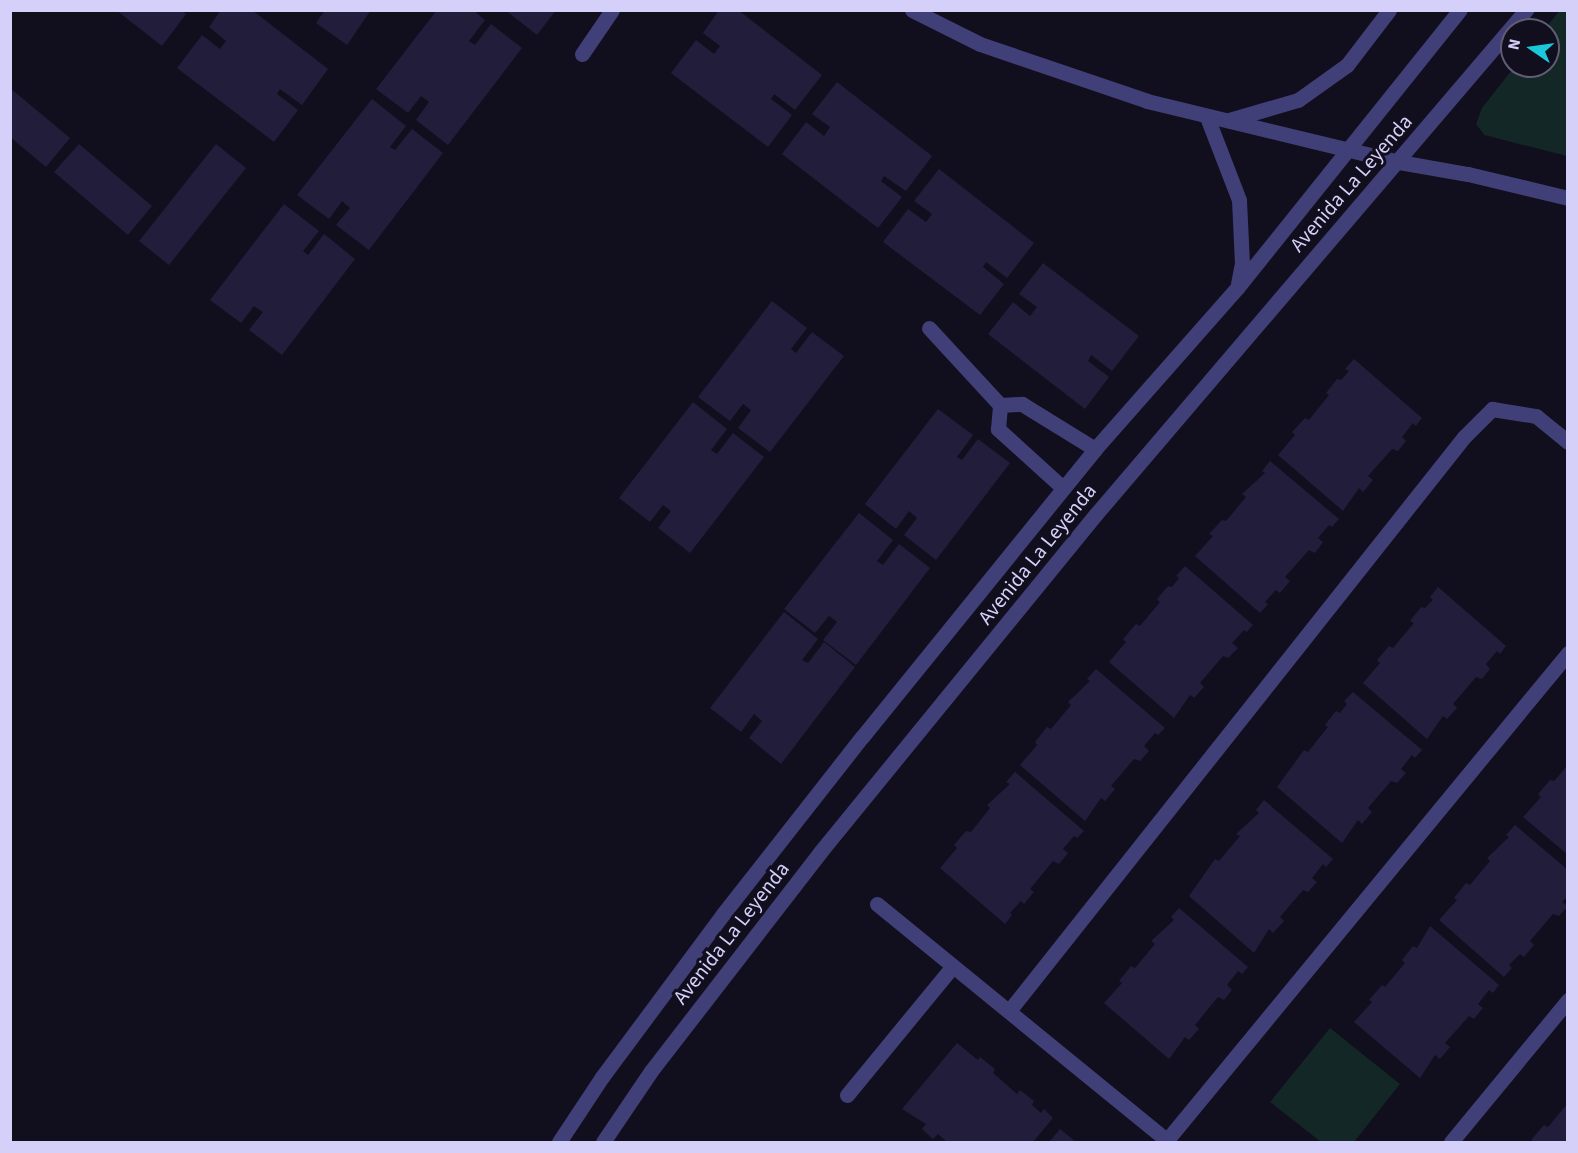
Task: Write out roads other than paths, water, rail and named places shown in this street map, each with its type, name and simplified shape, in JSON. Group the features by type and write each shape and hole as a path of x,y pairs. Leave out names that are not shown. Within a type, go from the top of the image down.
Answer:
{"street":[{"path":"582,54 612,10"},
{"path":"912,10 980,44 1147,101 1399,162 1468,174 1568,198"},
{"path":"1226,121 1298,100 1347,65 1389,10"},
{"name":"Avenida La Leyenda","path":"559,1143 602,1077 723,914 1063,488 1237,288 1460,10"},
{"name":"Avenida La Leyenda","path":"603,1143 651,1071 821,851 1104,504 1264,314 1399,162 1526,10"},
{"path":"1207,117 1235,188 1241,215 1242,263 1237,288"},
{"path":"929,328 1000,405 998,429 1063,488"},
{"path":"1000,405 1022,404 1095,449"},
{"path":"1009,1011 1464,437 1492,409 1536,416 1568,442"},
{"path":"877,904 1168,1142 1568,654"},
{"path":"848,1095 952,967"},
{"path":"1451,1143 1568,1000"}]}
